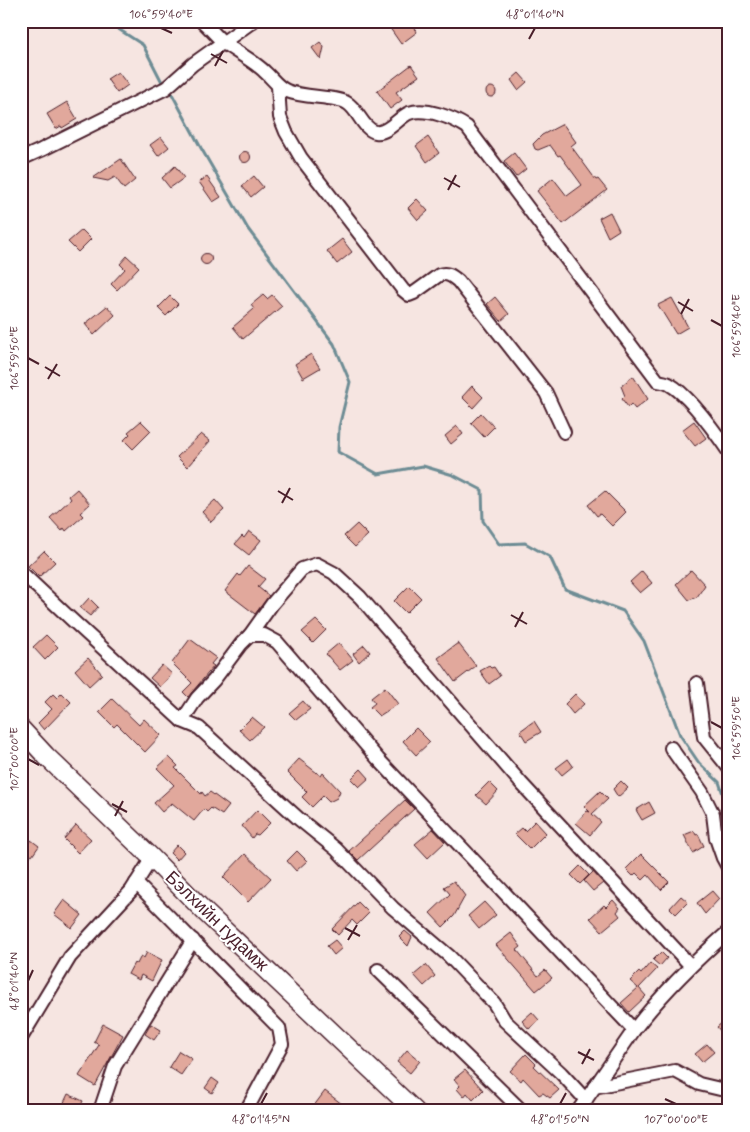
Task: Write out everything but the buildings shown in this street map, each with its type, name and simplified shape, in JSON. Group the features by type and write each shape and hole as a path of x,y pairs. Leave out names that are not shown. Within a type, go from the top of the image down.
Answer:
{"main road":[{"name":"Бэлхийн гудамж","path":"21,729 46,756 206,913 415,1111"}],"street":[{"path":"202,21 224,43 264,71 278,86 289,92 305,96 345,101 352,106 370,129 375,132 382,132 409,113 422,112 444,116 467,127 658,381 668,383 683,396 717,433 729,452"},
{"path":"21,159 166,88 193,64 253,21"},
{"path":"278,86 280,117 301,158 402,290 409,295 443,274 452,276 458,281 546,393 564,432"},
{"path":"182,721 197,698 214,680 272,604 302,569 317,564 334,573 360,597 521,784 690,965"},
{"path":"21,572 182,721 199,728 284,806 336,849 393,908 449,956 494,1003 505,1021 586,1100"},
{"path":"250,635 264,635 277,642 378,758 634,1030"},
{"path":"697,683 704,737 729,768"},
{"path":"671,748 702,792 713,814 716,838 729,869"},
{"path":"21,1038 70,957 131,891 152,858"},
{"path":"136,883 280,1028 282,1044 246,1111"},
{"path":"578,1111 645,1016 690,965 729,931"},
{"path":"100,1111 115,1066 193,940"},
{"path":"378,970 522,1111"},
{"path":"594,1087 675,1071 699,1084 720,1089 729,1086"}],"waterway":[{"path":"106,21 143,45 164,86"},
{"path":"168,91 172,94 248,229 334,344 350,382 339,427 338,452 378,474 423,466 453,475 482,490 483,521 499,544 525,543 550,557 565,589 623,611 644,641 680,735 699,763 719,782 729,812"}]}
